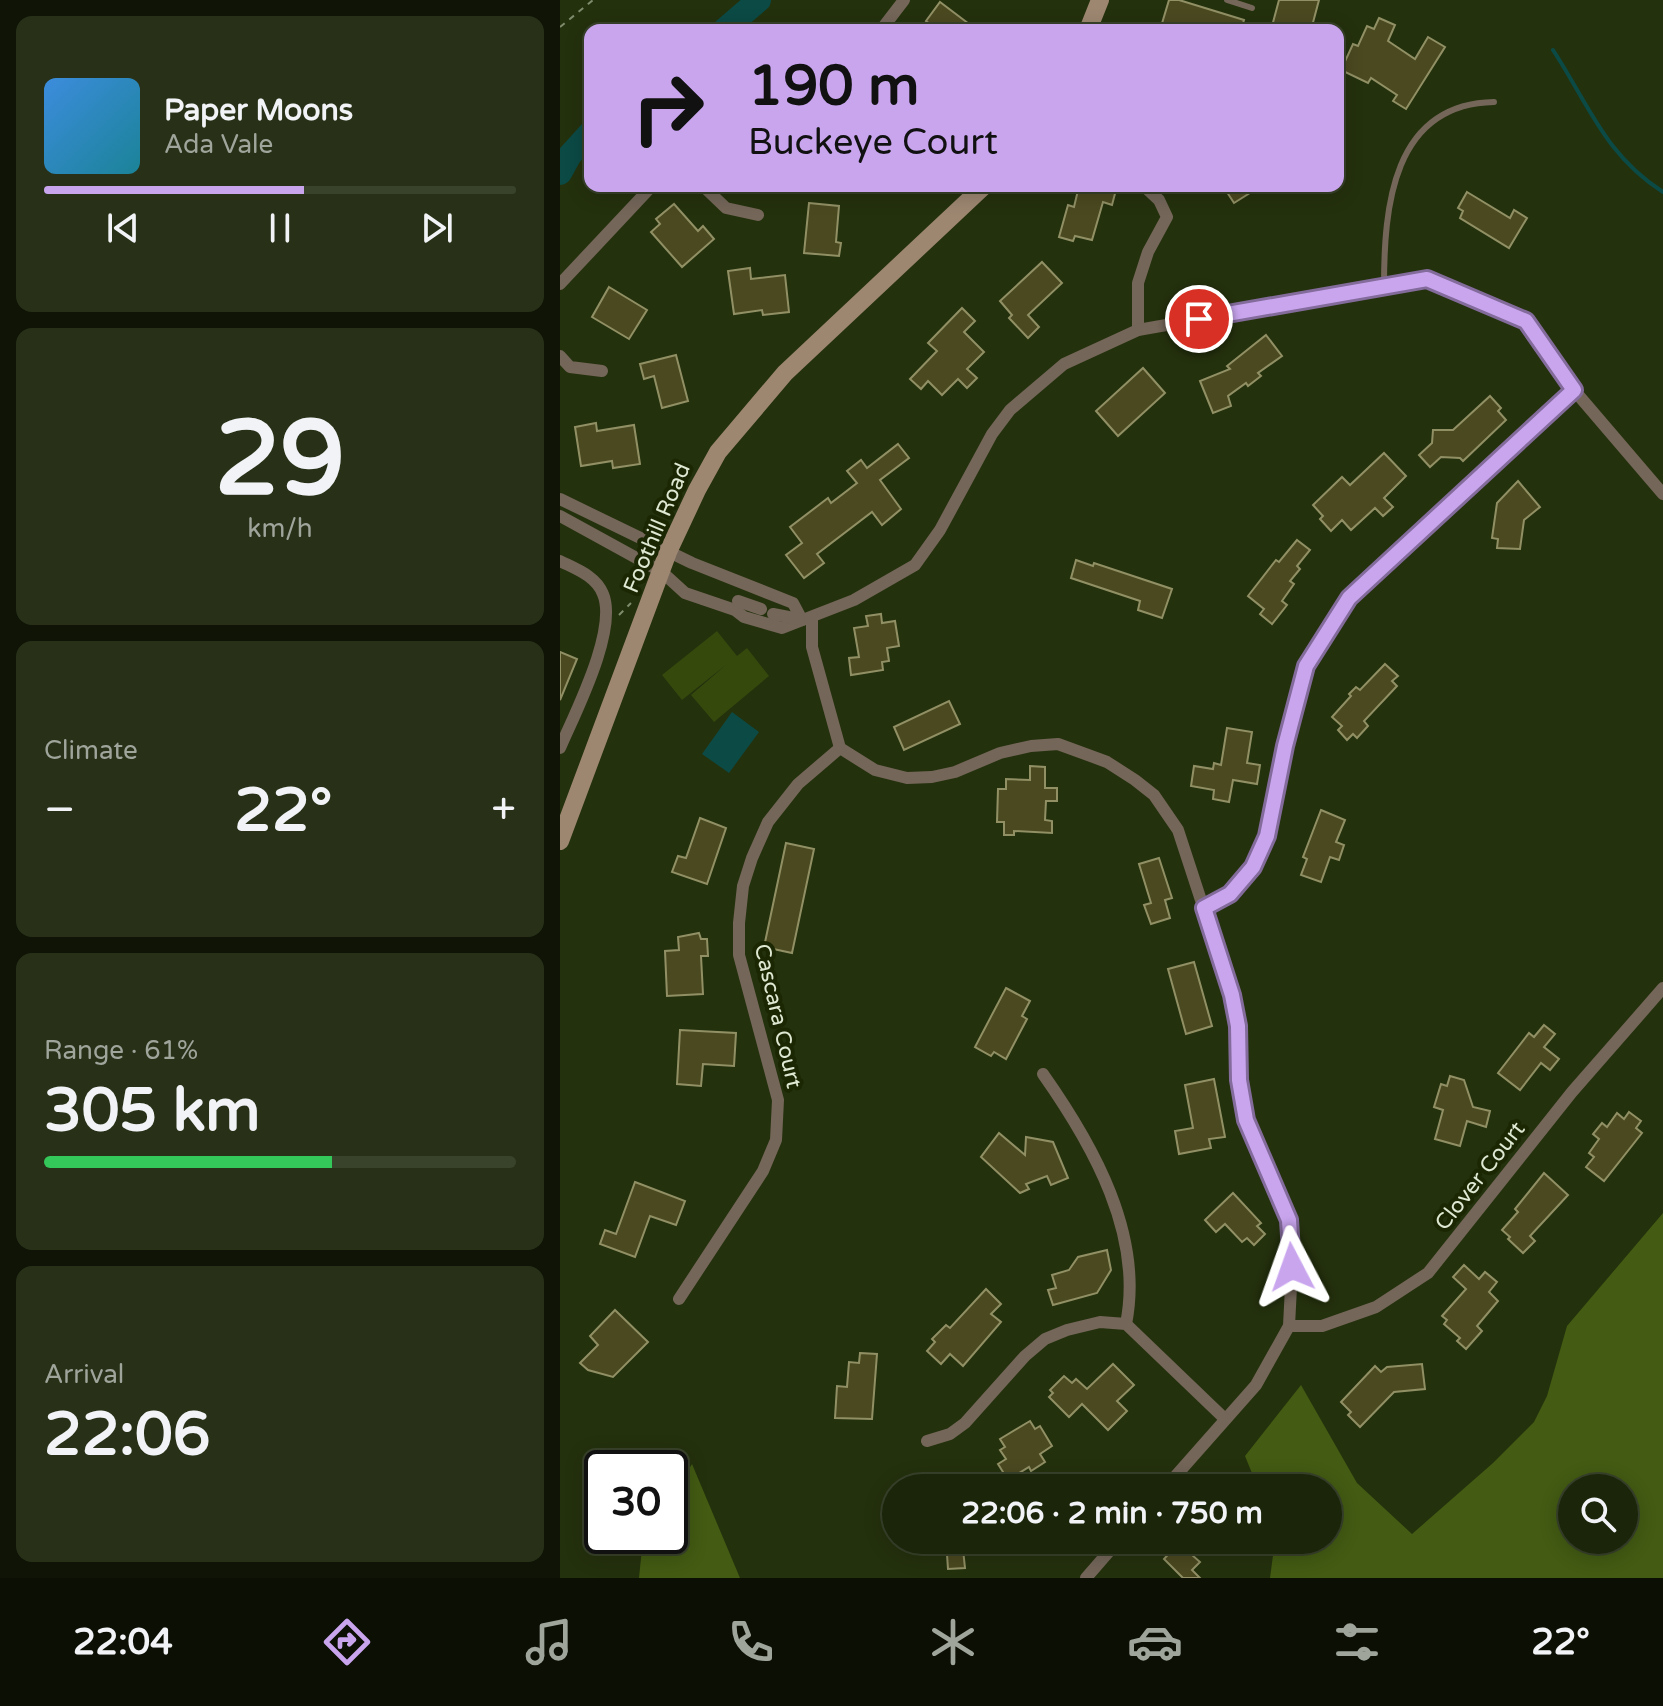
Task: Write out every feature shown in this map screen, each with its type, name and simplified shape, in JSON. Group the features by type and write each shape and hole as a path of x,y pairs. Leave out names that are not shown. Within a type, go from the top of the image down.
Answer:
{"main road":[{"path":"1090,24 1100,0"},
{"name":"Foothill Road","path":"560,841 668,552 718,452 785,373 978,192"}],"street":[{"path":"886,24 904,0"},
{"path":"560,284 646,192"},
{"path":"709,192 726,208 758,215"},
{"path":"1138,330 1138,283 1148,252 1167,217 1159,200 1150,192"},
{"path":"736,605 744,617 782,628 854,600 915,565 940,530 992,434 1010,410 1064,364 1138,330 1427,279 1526,321 1574,390 1663,494"},
{"path":"560,356 570,367 602,371"},
{"path":"1204,908 1230,894 1253,867 1267,836 1285,746 1306,666 1349,598 1574,390"},
{"path":"560,499 668,552 793,603 807,618 840,748 875,770 907,778 932,777 955,772 1000,753 1058,744 1107,762 1154,795 1178,830 1232,995 1238,1026 1239,1080 1246,1120 1289,1220 1292,1267 1289,1326 1256,1385 1177,1474"},
{"path":"560,516 662,572 685,593 785,619 807,618"},
{"path":"560,561 589,575 603,593 606,618 591,680 563,731 560,748"},
{"path":"736,605 743,584"},
{"name":"Cascara Court","path":"679,1299 763,1171 776,1140 778,1100 739,955 743,886 768,822 798,784 840,748"},
{"name":"Clover Court","path":"1289,1326 1322,1326 1376,1307 1428,1273 1572,1092 1663,988"},
{"path":"1043,1074 1070,1112 1109,1191 1126,1240 1131,1271 1131,1301 1126,1324"},
{"path":"927,1441 950,1434 965,1423 1025,1356 1045,1339 1100,1322 1126,1324 1225,1419"},
{"path":"1086,1578 1107,1554"}],"lane":[{"path":"1227,0 1252,8"},
{"path":"1384,287 1384,241 1389,199 1404,154 1433,120 1454,108 1494,102"}],"path":[{"path":"560,27 593,0"},
{"path":"606,618 622,614 631,603"}],"green space":[{"path":"717,631 737,656 747,648 769,676 714,722 691,695 727,664 682,700 662,675"},
{"path":"1663,1213 1663,1578 1270,1578 1273,1554 1342,1554 1342,1474 1252,1474 1245,1456 1301,1385 1357,1483 1412,1534 1493,1463 1534,1422 1547,1396 1567,1326"},
{"path":"692,1464 740,1578 639,1578 641,1554 688,1554 688,1471"}],"water":[{"path":"732,712 759,732 729,773 702,754"}],"building":[{"path":"1169,0 1179,0 1244,20 1243,24 1162,24"},
{"path":"1279,0 1319,0 1313,24 1273,24"},
{"path":"940,2 969,24 930,24 926,21"},
{"path":"1379,18 1395,25 1388,41 1415,59 1428,37 1445,47 1406,109 1393,101 1397,95 1371,78 1368,83 1344,71 1344,64 1353,44 1358,46 1367,26 1374,29"},
{"path":"1078,192 1115,192 1112,205 1103,202 1092,240 1075,236 1073,241 1059,237 1068,205 1074,207"},
{"path":"1227,192 1251,192 1234,203"},
{"path":"1467,192 1510,218 1514,210 1527,218 1509,248 1460,218 1463,211 1458,208"},
{"path":"809,203 839,206 836,242 841,243 839,256 804,253"},
{"path":"674,204 698,231 703,226 714,239 682,267 651,232 660,224 656,219"},
{"path":"1042,262 1062,283 1028,315 1039,327 1028,338 1009,318 1012,315 1000,301"},
{"path":"750,268 751,279 785,275 789,312 763,315 762,310 734,314 728,271"},
{"path":"609,287 647,310 629,339 592,317"},
{"path":"962,308 975,321 964,332 984,352 967,369 977,378 967,388 958,379 942,395 928,381 921,389 910,379 937,351 928,343"},
{"path":"1266,335 1282,356 1258,373 1261,376 1248,386 1246,383 1228,396 1231,406 1213,413 1200,381 1230,369 1227,366"},
{"path":"676,355 688,401 662,408 654,376 644,379 640,364"},
{"path":"1143,368 1165,393 1118,436 1096,411"},
{"path":"1490,396 1501,408 1498,411 1506,420 1463,461 1460,458 1441,457 1430,467 1419,455 1432,443 1433,430 1453,430"},
{"path":"596,423 597,431 634,425 640,464 613,468 612,461 581,466 575,427"},
{"path":"898,444 909,458 880,480 901,509 882,525 872,512 817,554 824,563 804,578 786,555 802,543 790,527 828,498 831,503 857,483 847,471 861,460 867,468"},
{"path":"1384,453 1406,476 1384,498 1393,507 1383,516 1375,508 1351,530 1342,520 1331,531 1313,505 1342,477 1350,485"},
{"path":"1518,481 1540,507 1524,520 1520,549 1497,548 1498,539 1492,538 1497,503"},
{"path":"1297,540 1310,550 1290,581 1294,584 1282,601 1287,605 1272,624 1260,614 1264,609 1248,596 1276,560 1279,562"},
{"path":"1076,560 1172,589 1162,618 1138,610 1140,601 1071,578"},
{"path":"881,614 882,623 895,621 899,646 887,648 889,661 882,662 883,670 851,675 849,658 859,657 854,628 868,626 866,616"},
{"path":"560,652 577,659 560,700"},
{"path":"1385,664 1398,676 1392,681 1397,686 1364,721 1368,726 1357,738 1353,734 1347,740 1338,730 1342,726 1332,717 1356,687 1360,690"},
{"path":"949,701 960,724 904,750 894,727"},
{"path":"1227,728 1252,732 1247,763 1260,765 1257,784 1233,780 1229,802 1213,799 1214,790 1191,786 1194,766 1213,769 1214,763 1221,765"},
{"path":"1030,766 1045,767 1045,788 1057,788 1057,801 1046,801 1045,820 1052,821 1052,833 1014,831 1014,835 1004,835 1004,822 997,822 998,789 1006,789 1006,779 1030,780"},
{"path":"1321,810 1345,820 1336,842 1344,845 1339,860 1330,857 1321,882 1301,875 1307,859 1303,857"},
{"path":"700,818 726,828 707,884 672,872 678,856 686,858"},
{"path":"786,843 814,849 792,953 764,947"},
{"path":"1159,858 1172,898 1165,900 1170,918 1151,924 1144,905 1151,903 1139,864"},
{"path":"699,933 701,939 707,939 708,956 701,956 703,994 667,996 665,951 679,950 678,937"},
{"path":"1194,962 1212,1026 1186,1034 1168,969"},
{"path":"1006,988 1030,1001 1022,1016 1027,1019 1006,1059 994,1052 991,1056 975,1047"},
{"path":"1544,1025 1555,1034 1544,1047 1559,1059 1550,1070 1541,1063 1520,1090 1498,1073 1529,1033 1534,1037"},
{"path":"680,1030 736,1033 734,1066 703,1064 701,1086 677,1084"},
{"path":"1450,1076 1464,1080 1473,1107 1490,1111 1486,1127 1467,1121 1460,1146 1435,1139 1443,1110 1434,1107 1441,1084 1447,1086"},
{"path":"1214,1079 1225,1137 1209,1139 1211,1148 1179,1154 1175,1131 1193,1128 1185,1085"},
{"path":"1629,1112 1641,1121 1636,1128 1642,1133 1604,1181 1586,1167 1594,1157 1589,1153 1599,1139 1593,1134 1602,1123 1607,1127 1617,1113 1624,1119"},
{"path":"999,1133 1025,1155 1026,1137 1053,1142 1068,1178 1051,1185 1047,1176 1026,1184 1029,1189 1020,1193 981,1157"},
{"path":"1544,1173 1568,1195 1530,1236 1535,1241 1523,1253 1502,1230"},
{"path":"635,1182 685,1201 676,1225 650,1216 635,1257 600,1244 605,1230 616,1234"},
{"path":"1233,1193 1261,1223 1257,1226 1265,1234 1254,1245 1247,1238 1242,1242 1225,1224 1216,1232 1205,1220"},
{"path":"1107,1250 1111,1270 1097,1293 1053,1305 1048,1290 1056,1288 1052,1275 1069,1270 1078,1257"},
{"path":"1464,1265 1479,1279 1485,1272 1497,1282 1489,1292 1498,1301 1477,1326 1482,1331 1466,1349 1457,1341 1460,1338 1444,1324 1447,1320 1442,1316 1466,1289 1453,1277"},
{"path":"986,1289 1001,1304 991,1314 1001,1322 963,1366 950,1354 941,1364 927,1351 935,1342 932,1339 946,1325 950,1328"},
{"path":"615,1310 648,1342 613,1377 588,1370 580,1363 598,1345 590,1336"},
{"path":"860,1353 877,1354 872,1419 835,1418 837,1386 847,1387 849,1362 859,1363"},
{"path":"1113,1364 1134,1385 1117,1401 1127,1411 1108,1430 1082,1404 1069,1417 1049,1397 1053,1393 1050,1390 1064,1376 1072,1383 1076,1379 1087,1389"},
{"path":"1422,1364 1425,1389 1394,1392 1360,1427 1348,1415 1351,1412 1341,1402 1375,1366 1381,1372 1387,1367"},
{"path":"1030,1421 1035,1429 1040,1426 1052,1446 1040,1454 1045,1462 1031,1471 1029,1467 1018,1474 1004,1474 998,1464 1006,1459 1000,1450 1005,1447 1000,1439"},
{"path":"947,1554 964,1554 965,1568 948,1569"},
{"path":"1169,1554 1193,1554 1200,1562 1192,1570 1200,1578 1183,1578 1164,1559"}],"waterway":[{"path":"731,24 759,0"},
{"path":"1553,50 1612,145 1643,178 1663,192"},
{"path":"560,173 584,140"}],"route":[{"path":"1199,319 1427,279 1526,321 1574,390 1349,598 1306,666 1296,698 1267,836 1253,867 1230,894 1204,908 1232,995 1238,1026 1239,1080 1246,1120 1289,1220 1292,1267"}]}
